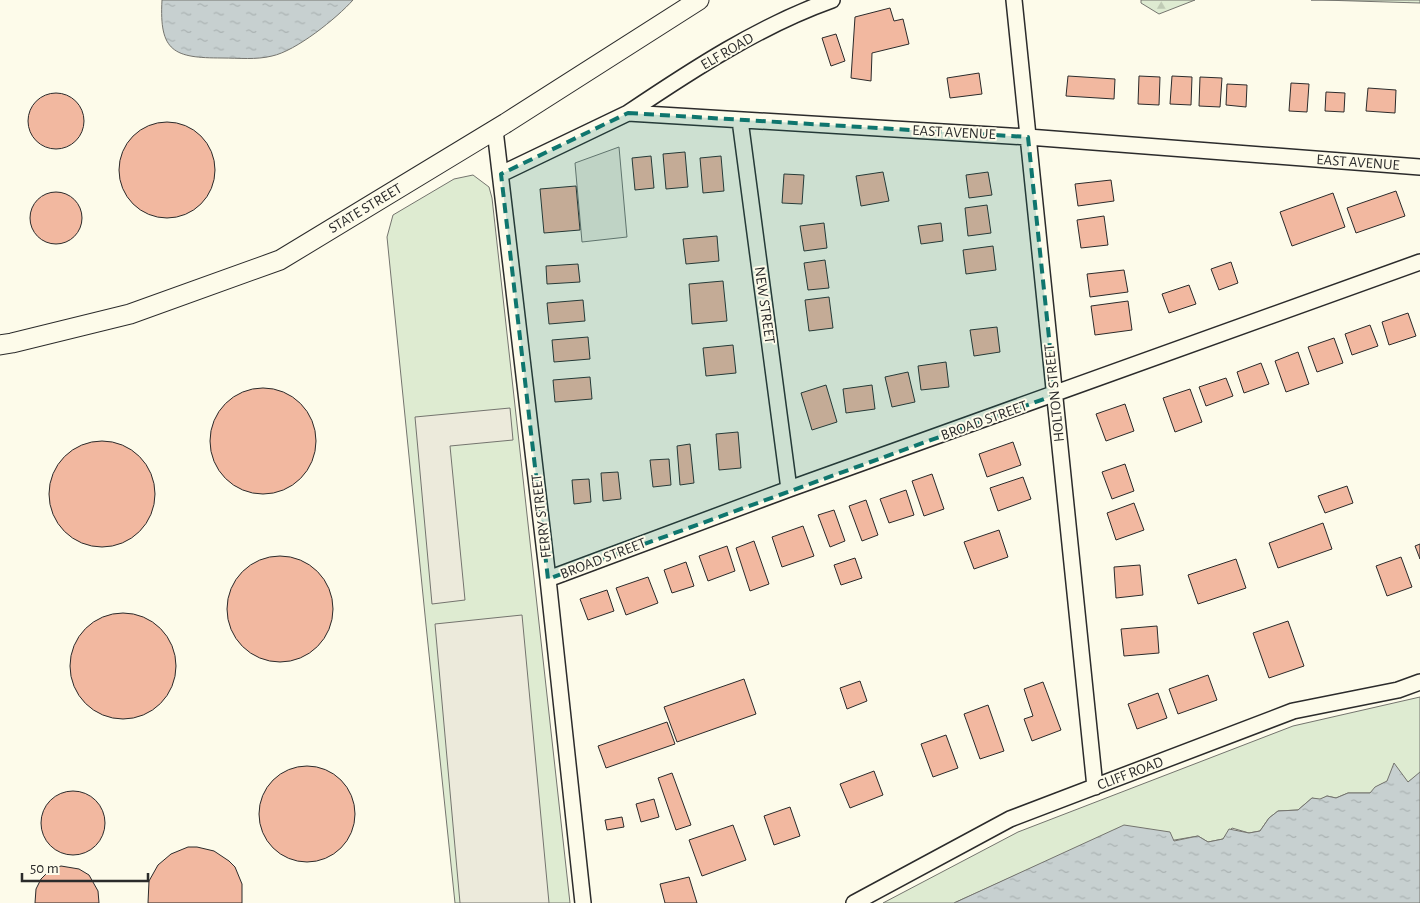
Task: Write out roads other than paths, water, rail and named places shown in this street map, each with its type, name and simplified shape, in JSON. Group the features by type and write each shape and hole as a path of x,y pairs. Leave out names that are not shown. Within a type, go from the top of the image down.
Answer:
{"street":[{"name":"STATE STREET","path":"0,345 130,314 280,260 495,130 699,0"},
{"name":"ELF ROAD","path":"628,113 681,78 760,32 832,0"},
{"name":"HOLTON STREET","path":"1014,0 1095,787"},
{"name":"EAST AVENUE","path":"501,174 628,113 1028,137 1420,167"},
{"name":"NEW STREET","path":"740,120 789,489"},
{"name":"FERRY STREET","path":"495,130 548,579 583,903"},
{"name":"BROAD STREET","path":"548,579 789,489 1420,262"},
{"name":"CLIFF ROAD","path":"854,903 1010,819 1293,711 1398,690 1420,682"}],"water":[{"path":"162,0 353,0 327,24 304,41 282,53 260,58 206,58 181,53 167,41 163,31"},
{"path":"1394,763 1408,782 1420,772 1420,903 954,903 1124,825 1170,832 1174,841 1198,836 1208,842 1223,839 1229,829 1249,833 1260,831 1269,818 1278,811 1298,810 1312,798 1320,799 1327,796 1336,798 1348,793 1370,793 1375,787 1387,781"}]}
